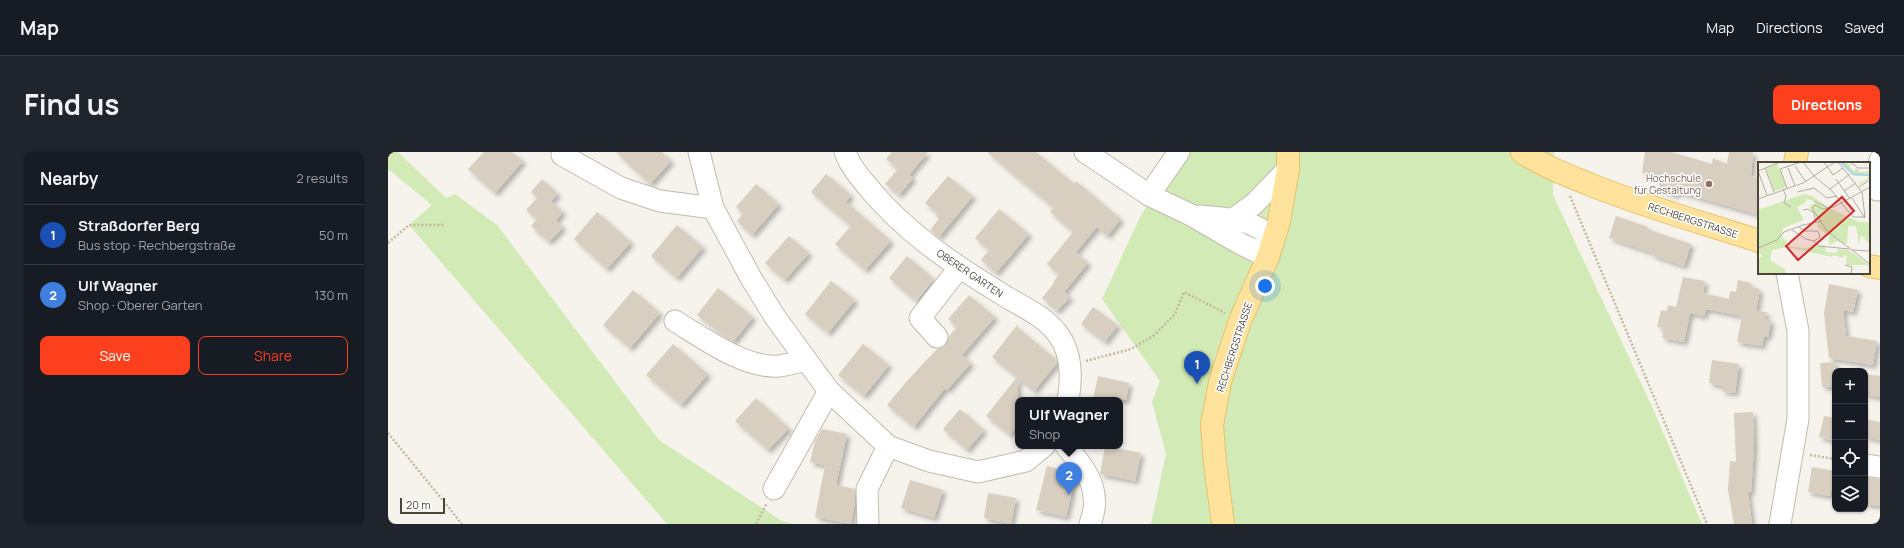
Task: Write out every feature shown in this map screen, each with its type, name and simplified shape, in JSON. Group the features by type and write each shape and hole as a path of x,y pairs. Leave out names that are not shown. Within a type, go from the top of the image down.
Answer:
{"main road":[{"path":"1795,162 1797,152"},
{"name":"RECHBERGSTRASSE","path":"1531,155 1560,172 1624,198 1758,241"},
{"name":"RECHBERGSTRASSE","path":"1223,524 1215,463 1212,425 1220,382 1240,321 1271,250 1280,221 1288,160"},
{"path":"1870,266 1880,268"}],"street":[{"path":"699,152 713,208 751,278 775,317 829,391 888,446 929,461 978,472 1026,461 1040,449"},
{"name":"OBERER GARTEN","path":"845,152 850,164 884,206 915,235 959,268 1045,321 1058,333 1070,363 1068,397"},
{"path":"1085,152 1149,195 1191,215 1239,243 1271,250"},
{"path":"1149,195 1178,152"},
{"path":"562,155 628,190 660,201 713,208"},
{"path":"1232,220 1254,204 1288,160"},
{"path":"1877,190 1880,160"},
{"path":"1191,215 1232,220 1254,226 1263,231 1271,250"},
{"path":"937,337 920,318 959,268"},
{"path":"1780,524 1798,419 1798,331 1787,274"},
{"path":"675,321 728,353 753,362 778,366 806,360"},
{"path":"774,489 829,391"},
{"path":"868,524 867,489 888,446"},
{"path":"1068,449 1081,464 1093,483 1095,506 1090,524"},
{"path":"1868,465 1880,467"}],"path":[{"path":"1560,172 1707,524"},
{"path":"388,243 409,225 444,225"},
{"path":"1070,363 1085,361 1131,349 1153,336 1175,314 1184,292 1240,321"},
{"path":"388,433 462,524"},
{"path":"1793,452 1832,459"},
{"path":"756,524 774,489"}],"green space":[{"path":"388,152 398,152 446,198 455,194 497,225 659,440 782,521 793,524 667,524 409,225 432,205 388,169"},
{"path":"1186,152 1554,152 1553,195 1655,413 1702,524 1151,524 1166,454 1152,402 1160,381 1102,299 1141,215"}],"building":[{"path":"484,152 512,152 523,161 495,193 468,169"},
{"path":"616,152 662,152 671,161 650,184"},
{"path":"892,152 928,152 909,175 913,178 899,195 885,184 898,169 886,159"},
{"path":"987,152 1036,152 1074,184 1076,181 1121,219 1107,236 1097,227 1076,252 1088,263 1064,292 1070,297 1057,311 1042,298 1059,275 1047,264 1073,232 1050,212 1054,208"},
{"name":"Hochschule für Gestaltung","path":"1645,152 1671,152 1712,164 1713,158 1727,164 1729,152 1753,152 1751,176 1758,178 1758,215 1680,192 1674,195 1661,190 1656,174 1642,173"},
{"path":"826,174 851,195 846,202 891,241 865,270 835,244 851,226 811,192"},
{"path":"948,176 973,196 939,237 930,230 939,219 936,216 938,214 925,203"},
{"path":"542,179 558,194 551,201 563,212 556,220 563,227 549,242 531,226 537,219 526,210 537,198 531,192"},
{"path":"756,184 779,204 752,235 737,221 743,214 736,207"},
{"path":"999,209 1029,234 996,273 981,260 989,250 975,238"},
{"path":"597,212 631,242 607,269 574,239"},
{"path":"1616,216 1648,227 1647,229 1691,244 1684,266 1652,255 1653,253 1609,238"},
{"path":"677,225 703,247 677,278 651,256"},
{"path":"789,236 809,253 785,280 765,263"},
{"path":"907,256 934,279 916,301 889,278"},
{"path":"1683,277 1705,281 1703,293 1729,299 1730,291 1736,292 1738,280 1751,283 1750,287 1760,289 1756,311 1767,312 1765,319 1771,320 1768,337 1764,336 1762,346 1737,342 1742,316 1706,309 1704,316 1690,313 1684,342 1662,338 1664,328 1657,327 1661,310 1667,311 1668,305 1676,307"},
{"path":"831,281 855,300 828,333 805,314"},
{"path":"1829,284 1858,290 1853,312 1843,310 1846,336 1877,341 1873,365 1829,358 1824,313"},
{"path":"718,288 753,317 733,342 697,315"},
{"path":"633,290 660,313 630,348 603,325"},
{"path":"969,295 995,317 962,355 971,363 947,390 945,388 914,427 887,405 937,349 945,346 949,336 957,327 948,319"},
{"path":"1093,307 1118,325 1105,342 1081,324"},
{"path":"1018,324 1018,328 1056,359 1057,363 1034,391 1018,378 1018,397 1015,397 1015,429 1010,435 986,416 1017,377 992,357"},
{"path":"673,344 708,374 681,405 646,375"},
{"path":"863,344 889,365 864,396 838,375"},
{"path":"1712,360 1739,364 1735,393 1722,391 1723,386 1709,383"},
{"path":"1835,362 1835,368 1832,368 1832,386 1822,387 1820,363"},
{"path":"1868,374 1880,376 1880,397 1868,395"},
{"path":"1098,376 1129,383 1126,400 1123,400 1123,397 1094,397"},
{"path":"756,398 789,428 768,450 735,421"},
{"path":"960,409 984,430 967,450 943,429"},
{"path":"1753,412 1754,448 1751,492 1748,492 1752,524 1734,524 1728,490 1730,461 1736,462 1734,413"},
{"path":"1824,416 1832,417 1832,440 1819,437"},
{"path":"1868,420 1880,422 1880,440 1868,438"},
{"path":"822,429 847,434 836,485 855,489 855,502 851,524 815,517 825,465 810,462 815,441"},
{"path":"1104,449 1120,449 1141,453 1135,481 1100,474"},
{"path":"1047,466 1072,473 1075,478 1066,517 1036,510"},
{"path":"1812,467 1832,470 1832,486 1830,496 1808,492"},
{"path":"1868,477 1880,479 1880,506 1868,504"},
{"path":"910,480 943,490 934,518 901,508"},
{"path":"988,493 1016,498 1011,524 984,518"}],"place":[{"name":"Hochschule für Gestaltung","path":"1709,184"},
{"name":"Straßdorfer Berg","path":"1197,384"},
{"name":"Ulf Wagner","path":"1069,495"}]}
